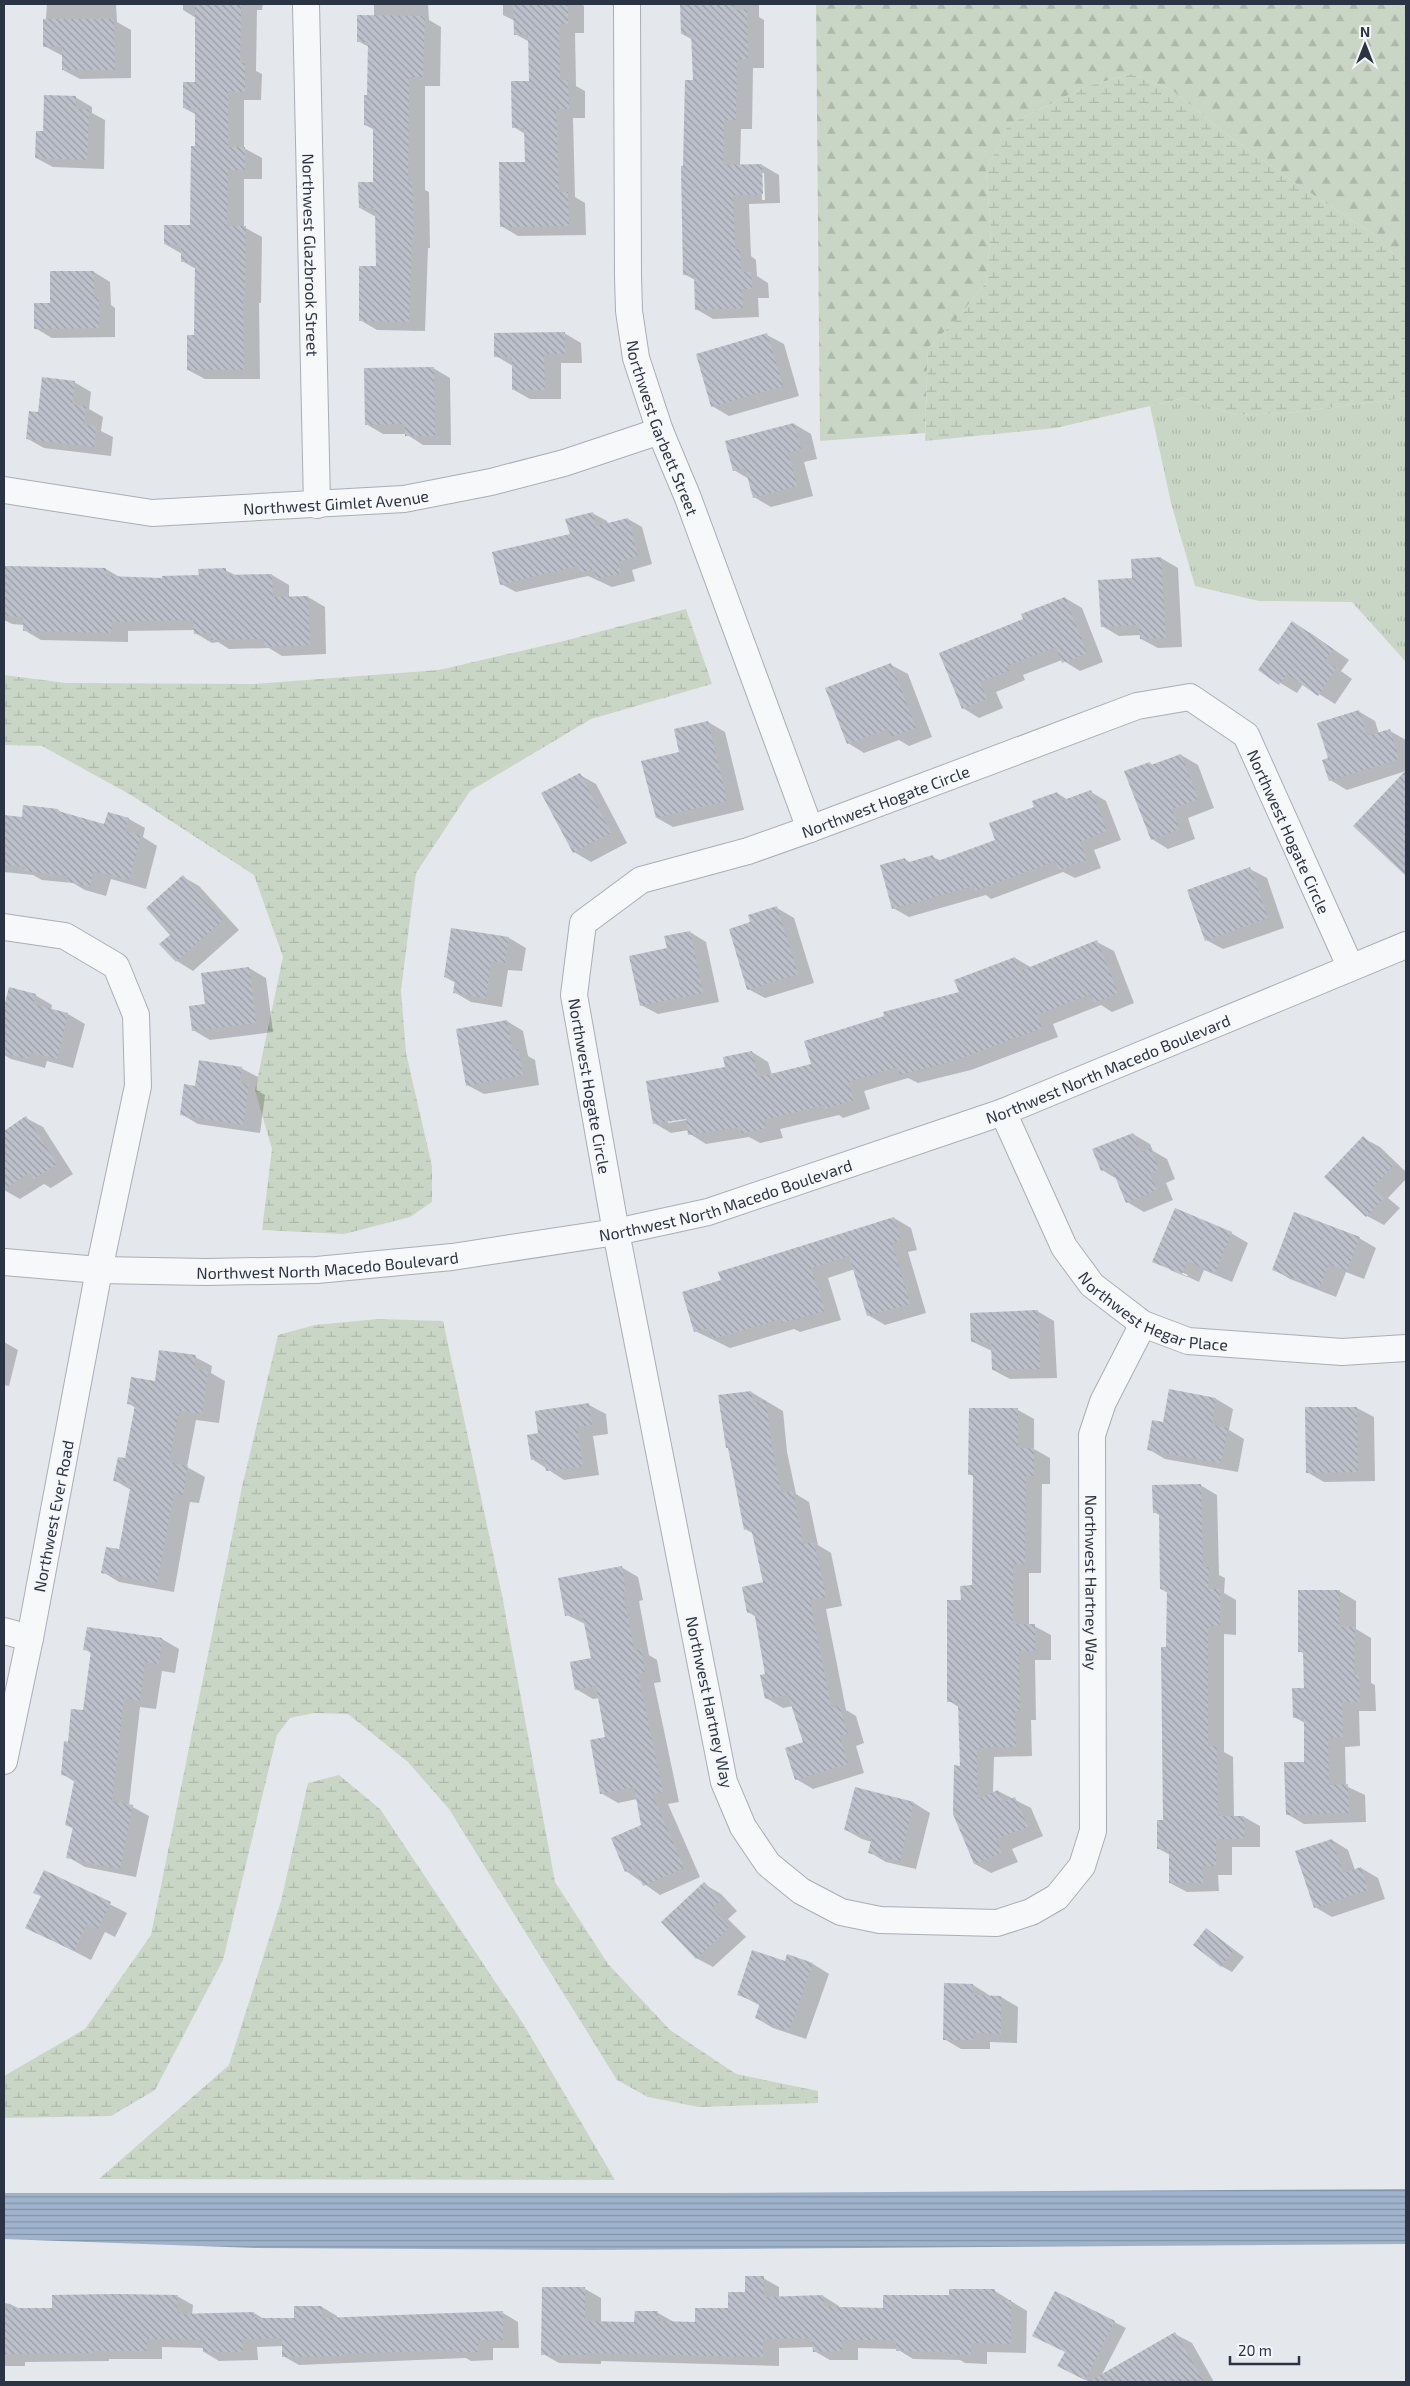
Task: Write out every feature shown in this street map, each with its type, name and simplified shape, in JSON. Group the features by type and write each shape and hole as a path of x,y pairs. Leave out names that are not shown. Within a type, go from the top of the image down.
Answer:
{"street":[{"name":"Northwest Glazbrook Street","path":"306,4 318,506"},
{"name":"Northwest Garbett Street","path":"627,4 629,311 636,358 660,432 688,498 810,829"},
{"name":"Northwest Gimlet Avenue","path":"4,490 152,513 318,506 404,499 491,482 564,463 660,432"},
{"name":"Northwest Hogate Circle","path":"616,1232 574,995 583,923 641,880 748,851 1137,706 1190,697 1246,735 1350,966"},
{"name":"Northwest Ever Road","path":"4,927 65,936 116,966 136,1015 138,1086 99,1270 30,1638 4,1761"},
{"name":"Northwest North Macedo Boulevard","path":"4,1262 99,1270 206,1272 317,1270 452,1257 616,1232 708,1212 1003,1112 1350,966 1406,945"},
{"name":"Northwest Hegar Place","path":"1003,1112 1064,1247 1092,1285 1143,1324 1188,1341 1342,1352 1406,1348"},
{"name":"Northwest Hartney Way","path":"616,1232 724,1782 743,1827 768,1864 801,1891 841,1912 880,1920 997,1922 1031,1912 1057,1897 1082,1866 1093,1832 1092,1435 1103,1402 1143,1324"},
{"path":"4,1631 30,1638"}],"green space":[{"path":"816,4 1406,4 1406,267 1376,236 1292,181 1226,134 1172,90 1131,74 1085,87 1008,125 986,171 991,231 986,283 955,321 928,348 925,433 820,441"},
{"path":"1131,74 1172,90 1226,134 1292,181 1376,236 1406,267 1406,398 1287,413 1236,415 1184,398 1056,428 925,441 928,348 955,321 986,283 991,231 986,171 1008,125 1085,87"},
{"path":"1184,398 1236,415 1287,413 1406,398 1406,662 1352,602 1259,601 1195,586 1171,503 1150,406"},
{"path":"686,609 712,684 591,719 470,791 416,873 401,990 406,1053 432,1166 432,1202 410,1217 344,1234 262,1230 272,1149 255,1090 283,957 254,875 131,795 42,746 4,745 4,675 66,683 253,684 439,670 560,642"},
{"path":"378,1319 443,1321 502,1595 555,1882 608,1964 670,2030 736,2074 818,2091 818,2103 699,2107 648,2097 617,2080 449,1809 408,1762 348,1714 314,1713 290,1718 277,1735 223,1960 155,2090 111,2116 4,2118 4,2076 85,2029 151,1935 242,1487 278,1335 315,1325"},
{"path":"339,1775 380,1809 524,2025 615,2180 99,2179 229,2065 281,1901 308,1783"}],"water":[{"path":"1406,2189 1406,2244 590,2250 255,2248 4,2239 4,2193 721,2193"}],"building":[{"path":"195,4 241,4 240,63 245,63 245,92 228,91 228,147 245,147 245,170 228,170 227,226 246,226 245,294 243,294 244,370 187,370 187,335 194,335 195,262 181,262 181,245 164,244 164,225 190,225 191,146 195,146 195,108 183,108 183,82 195,82"},
{"path":"513,4 568,4 568,24 559,24 560,80 568,80 569,109 556,109 559,192 568,192 569,226 500,227 499,162 525,162 524,128 512,128 511,81 529,81 528,34 514,35"},
{"path":"680,4 734,4 734,10 747,9 748,59 737,59 736,120 724,120 723,165 762,164 763,194 733,195 735,249 740,249 741,272 751,272 752,289 742,289 743,308 695,310 694,274 683,275 681,166 683,166 685,80 693,80 691,34 681,34"},
{"path":"357,15 425,16 423,77 409,77 408,182 412,181 414,239 412,239 409,322 359,321 359,266 376,266 375,208 359,208 358,182 373,182 373,125 364,125 364,95 367,95 368,42 357,42"},
{"path":"43,19 114,19 115,70 62,70 62,46 43,47"},
{"path":"44,95 76,96 75,109 89,109 87,160 35,158 36,131 43,131"},
{"path":"50,271 94,271 94,297 99,297 99,328 34,329 34,303 50,303"},
{"path":"565,332 565,354 544,354 545,390 512,390 512,357 494,357 494,333"},
{"path":"767,333 783,386 711,407 696,354"},
{"path":"434,367 435,436 405,436 405,424 365,425 364,368"},
{"path":"42,377 75,381 72,405 86,406 84,425 96,426 94,447 26,439 29,411 38,412"},
{"path":"794,423 801,449 788,453 797,486 753,498 745,468 733,471 725,441"},
{"path":"593,512 596,526 628,518 638,556 618,562 621,573 596,579 594,569 580,573 578,566 500,585 492,552 570,534 565,519"},
{"path":"1161,557 1166,638 1140,639 1139,625 1101,627 1098,580 1132,578 1131,559"},
{"path":"4,566 106,568 106,576 162,578 162,576 199,575 198,569 226,568 226,575 272,574 273,597 308,596 310,645 264,647 264,639 211,640 211,633 194,634 193,620 112,622 111,633 23,631 23,617 4,616"},
{"path":"1065,597 1087,653 1062,663 1056,647 1007,666 1009,671 980,682 987,699 962,709 939,653 1023,619 1021,614"},
{"path":"1292,621 1333,649 1325,661 1336,668 1318,696 1287,674 1279,685 1258,670"},
{"path":"891,663 916,728 891,737 888,729 847,744 825,688"},
{"path":"1359,710 1367,736 1390,729 1399,759 1329,781 1322,760 1328,758 1317,723"},
{"path":"708,721 727,801 656,818 641,761 679,752 674,729"},
{"path":"1181,754 1198,799 1172,809 1179,829 1151,840 1124,771 1150,762 1151,765"},
{"path":"1406,770 1406,876 1353,826"},
{"path":"580,773 611,833 573,853 541,793"},
{"path":"1091,790 1107,831 1080,842 1087,860 1058,870 1055,861 975,891 974,886 892,909 880,865 905,858 906,863 933,855 935,862 995,840 989,823 1034,807 1032,801 1057,792 1061,801"},
{"path":"23,805 58,809 58,811 104,824 108,812 129,818 125,831 141,835 129,880 94,871 89,887 66,881 68,876 24,871 25,867 4,865 4,815 22,817"},
{"path":"1250,867 1268,918 1205,941 1187,890"},
{"path":"183,875 223,920 176,962 159,944 170,935 146,908"},
{"path":"777,906 798,974 747,990 729,929 750,922 748,915"},
{"path":"451,928 509,937 505,963 491,961 486,998 453,993 455,979 444,977"},
{"path":"690,931 703,993 640,1006 629,956 667,948 664,936"},
{"path":"1097,940 1118,993 1094,1003 1091,994 1037,1015 1042,1028 954,1061 900,1075 898,1067 848,1082 854,1100 825,1109 824,1105 764,1120 766,1128 742,1134 740,1127 688,1135 686,1119 653,1124 646,1081 725,1067 723,1057 752,1051 758,1077 811,1064 804,1041 884,1016 883,1012 959,992 954,980 1015,957 1020,971"},
{"path":"249,967 256,1023 192,1031 189,1006 205,1004 201,973"},
{"path":"9,987 36,994 33,1004 68,1013 57,1059 30,1052 28,1059 4,1053 4,1007"},
{"path":"507,1020 512,1050 518,1049 523,1075 466,1086 456,1029"},
{"path":"199,1060 242,1067 239,1083 249,1084 243,1125 180,1115 184,1084 195,1086"},
{"path":"26,1116 57,1164 34,1179 29,1173 4,1190 4,1131"},
{"path":"1133,1133 1141,1152 1150,1148 1159,1169 1150,1174 1157,1190 1126,1203 1111,1167 1101,1171 1092,1149"},
{"path":"1363,1136 1394,1165 1372,1188 1384,1198 1366,1217 1324,1177"},
{"path":"1175,1208 1232,1232 1215,1273 1187,1261 1182,1274 1152,1262"},
{"path":"1294,1212 1360,1237 1347,1271 1329,1264 1319,1288 1272,1270"},
{"path":"894,1217 901,1240 892,1243 910,1304 867,1316 849,1256 811,1268 825,1311 782,1323 781,1319 712,1339 709,1328 694,1332 682,1292 721,1280 718,1272"},
{"path":"1038,1310 1040,1369 992,1370 991,1342 971,1342 970,1313"},
{"path":"159,1350 196,1355 194,1369 208,1370 202,1414 179,1411 169,1462 188,1466 183,1495 174,1493 157,1583 101,1573 106,1547 119,1549 131,1484 113,1481 118,1457 125,1458 135,1405 127,1404 131,1377 155,1381"},
{"path":"1169,1389 1216,1398 1212,1425 1228,1428 1221,1463 1147,1450 1152,1420 1163,1422"},
{"path":"751,1391 753,1402 766,1400 771,1442 781,1493 793,1491 803,1544 814,1542 826,1597 810,1600 831,1708 839,1705 848,1734 840,1736 848,1764 795,1780 785,1748 803,1742 788,1695 765,1699 760,1675 765,1674 754,1611 747,1613 742,1587 763,1582 751,1528 744,1530 728,1448 726,1448 718,1395"},
{"path":"589,1403 592,1425 577,1427 583,1466 546,1471 544,1458 531,1460 527,1435 538,1433 535,1411"},
{"path":"1305,1407 1357,1407 1358,1472 1306,1473"},
{"path":"969,1408 1018,1408 1018,1448 1034,1448 1034,1476 1026,1475 1025,1564 1013,1564 1013,1624 1035,1624 1035,1651 1019,1651 1020,1711 1015,1711 1016,1747 977,1748 977,1799 998,1790 1003,1802 1015,1797 1028,1827 996,1839 1002,1853 974,1864 953,1814 954,1765 960,1766 958,1702 947,1702 947,1600 961,1600 960,1586 972,1585 973,1475 968,1475"},
{"path":"1201,1484 1203,1567 1209,1567 1208,1589 1220,1589 1220,1626 1208,1626 1208,1746 1217,1746 1218,1816 1244,1816 1244,1839 1216,1839 1216,1866 1202,1866 1203,1883 1169,1883 1169,1849 1157,1849 1157,1820 1163,1820 1161,1647 1166,1647 1167,1590 1160,1589 1159,1512 1153,1513 1152,1485"},
{"path":"622,1566 626,1591 623,1592 634,1650 641,1649 645,1672 638,1674 663,1792 652,1794 684,1868 643,1886 635,1868 625,1872 611,1838 641,1825 634,1787 600,1794 590,1740 605,1737 596,1686 575,1690 570,1662 591,1658 582,1613 565,1616 558,1578"},
{"path":"1298,1590 1340,1590 1339,1627 1355,1627 1354,1675 1359,1674 1360,1702 1342,1702 1343,1737 1328,1738 1329,1785 1348,1784 1349,1813 1286,1815 1284,1762 1304,1762 1304,1717 1293,1718 1292,1688 1304,1688 1303,1652 1298,1652"},
{"path":"87,1627 162,1638 159,1664 145,1662 140,1701 124,1698 112,1801 133,1805 120,1869 66,1858 73,1827 65,1825 75,1777 61,1775 64,1741 68,1742 71,1709 83,1710 91,1651 83,1650"},
{"path":"855,1787 914,1802 900,1861 868,1853 872,1837 844,1830"},
{"path":"1332,1839 1343,1873 1361,1867 1368,1890 1314,1908 1295,1851"},
{"path":"44,1870 111,1902 98,1929 87,1924 74,1951 25,1928 41,1896 33,1893"},
{"path":"704,1882 721,1900 712,1908 730,1927 696,1959 661,1922"},
{"path":"1206,1928 1234,1950 1221,1967 1193,1945"},
{"path":"752,1950 785,1961 787,1954 813,1963 789,2031 755,2018 760,2003 737,1995"},
{"path":"944,1983 973,1984 973,1995 1001,1996 1001,2034 973,2033 973,2040 943,2040"},
{"path":"745,2276 764,2276 764,2297 823,2295 824,2306 841,2307 883,2308 883,2295 949,2295 949,2289 995,2289 995,2300 1011,2300 1011,2344 971,2343 971,2355 948,2354 948,2352 896,2351 896,2340 842,2340 842,2351 813,2352 812,2338 763,2339 763,2357 585,2353 585,2355 541,2355 542,2287 585,2287 585,2321 634,2322 635,2311 658,2311 658,2321 695,2322 695,2308 728,2308 728,2292 745,2292"},
{"path":"1055,2291 1115,2321 1085,2380 1057,2366 1065,2352 1032,2336"},
{"path":"52,2295 178,2295 177,2314 254,2312 254,2318 294,2318 294,2306 322,2306 322,2318 503,2311 503,2340 478,2340 478,2352 454,2352 454,2350 342,2354 342,2356 282,2357 282,2338 242,2339 243,2352 203,2352 202,2340 147,2339 146,2351 4,2354 4,2308 52,2308"},
{"path":"1175,2332 1204,2382 1088,2382"}]}
